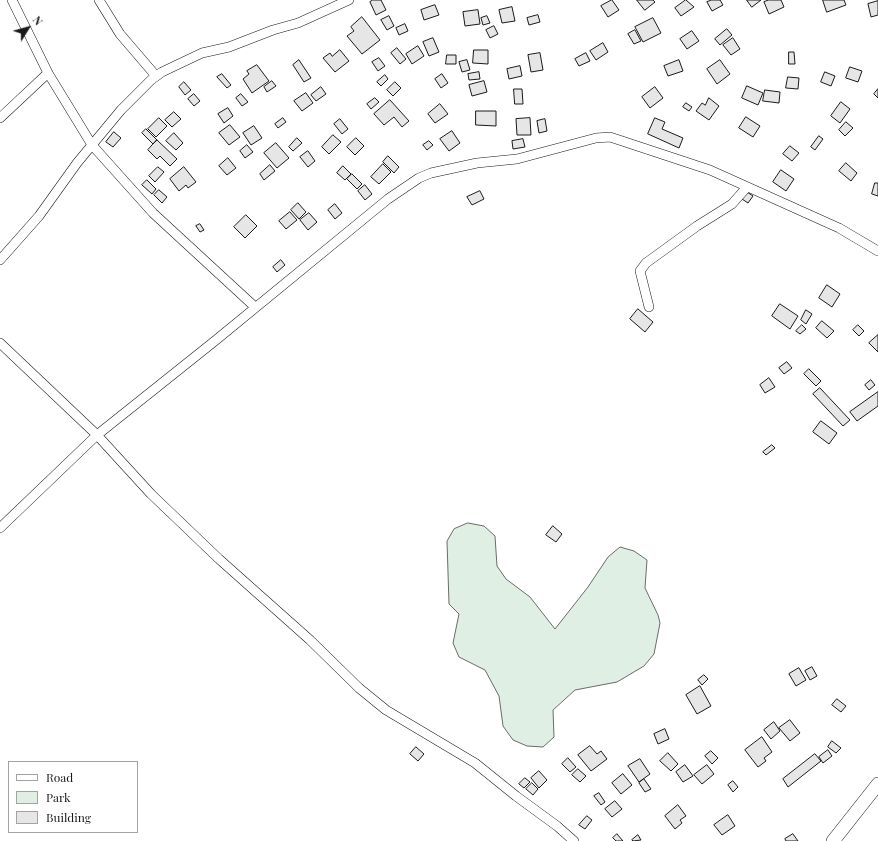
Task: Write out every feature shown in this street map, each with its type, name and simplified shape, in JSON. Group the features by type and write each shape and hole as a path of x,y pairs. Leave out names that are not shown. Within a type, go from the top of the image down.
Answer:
{"street":[{"path":"12,0 48,73 92,145 153,213 255,307"},
{"path":"99,0 120,34 156,76"},
{"path":"0,260 39,216 120,110 156,76 202,53 229,47 273,30 298,23 349,0"},
{"path":"0,118 48,73"},
{"path":"0,528 97,434 388,199 419,178 431,173 477,163 517,159 596,138 610,137 710,170 747,188 839,228 878,250"},
{"path":"649,307 640,271 646,263 697,226 732,204 747,188"},
{"path":"0,343 97,434 151,494 219,559 310,640 359,688 386,710 475,763 557,826 574,841"},
{"path":"833,841 878,784"}],"green space":[{"path":"468,523 484,526 495,536 497,566 506,579 530,597 555,629 588,587 608,557 620,547 634,551 647,560 645,588 658,615 660,623 654,654 644,666 617,682 575,690 553,710 554,737 543,747 527,746 513,740 503,726 499,696 485,670 459,657 453,643 459,614 449,604 447,541 454,529"}],"building":[{"path":"373,0 381,0 386,10 376,15 370,2"},
{"path":"612,0 619,10 608,17 601,6"},
{"path":"637,0 653,0 655,2 645,10"},
{"path":"686,0 694,7 681,16 675,8"},
{"path":"712,0 720,0 723,5 712,11 707,2"},
{"path":"747,0 761,0 752,7"},
{"path":"769,0 781,0 784,7 769,14 764,2"},
{"path":"823,0 844,0 846,5 827,12"},
{"path":"878,1 878,15 871,17 868,4"},
{"path":"435,5 439,15 424,20 421,10"},
{"path":"512,7 515,21 502,23 499,10"},
{"path":"478,10 480,24 465,26 463,12"},
{"path":"538,15 540,22 529,25 527,18"},
{"path":"389,16 394,26 387,30 381,20"},
{"path":"487,16 490,23 483,25 481,18"},
{"path":"362,17 380,40 362,54 347,36 354,31 351,27"},
{"path":"653,18 661,33 643,42 635,27"},
{"path":"405,24 408,31 399,35 396,28"},
{"path":"494,26 498,34 490,38 486,30"},
{"path":"727,29 732,35 720,45 715,39"},
{"path":"635,30 641,41 634,44 628,34"},
{"path":"692,31 699,41 687,49 680,39"},
{"path":"433,38 439,52 429,56 423,42"},
{"path":"733,38 740,49 731,55 723,45"},
{"path":"603,43 608,52 596,60 590,51"},
{"path":"418,46 424,56 412,64 406,54"},
{"path":"397,48 406,59 400,64 391,53"},
{"path":"340,50 349,61 335,72 323,58 330,53 332,56"},
{"path":"474,50 488,50 488,64 473,63"},
{"path":"789,52 794,52 795,64 789,64"},
{"path":"540,53 543,70 531,72 528,55"},
{"path":"586,53 590,61 579,66 575,59"},
{"path":"447,55 456,55 456,64 446,64"},
{"path":"379,58 385,66 378,71 372,62"},
{"path":"299,60 311,78 304,82 293,65"},
{"path":"467,60 470,70 462,72 459,62"},
{"path":"679,60 683,71 668,76 664,66"},
{"path":"720,60 730,74 717,84 707,69"},
{"path":"257,65 269,81 252,93 243,79 249,74 247,71"},
{"path":"520,66 522,76 509,79 507,69"},
{"path":"850,67 862,71 858,82 846,78"},
{"path":"479,72 480,79 469,80 468,74"},
{"path":"825,72 835,76 831,86 821,82"},
{"path":"222,74 231,85 227,88 217,77"},
{"path":"442,74 448,83 441,88 435,79"},
{"path":"385,75 388,79 381,86 377,82"},
{"path":"788,77 799,78 798,89 786,88"},
{"path":"272,81 276,86 267,92 264,87"},
{"path":"484,81 487,92 472,96 469,85"},
{"path":"184,82 191,90 185,95 179,87"},
{"path":"395,82 401,88 393,96 387,90"},
{"path":"747,86 763,93 758,105 742,98"},
{"path":"321,87 326,94 316,101 311,95"},
{"path":"655,87 663,98 650,108 642,97"},
{"path":"514,89 522,89 523,104 515,104"},
{"path":"878,89 878,98 874,94"},
{"path":"765,90 780,92 779,103 763,101"},
{"path":"306,93 313,103 302,111 294,101"},
{"path":"194,94 200,101 194,106 188,99"},
{"path":"241,94 248,102 242,106 236,98"},
{"path":"375,98 379,102 371,109 367,104"},
{"path":"709,98 719,106 709,120 696,111 702,103 705,105"},
{"path":"390,100 409,121 402,127 394,117 384,125 374,114"},
{"path":"841,102 850,109 840,123 831,116"},
{"path":"686,103 692,107 689,111 683,107"},
{"path":"440,104 448,114 435,123 428,114"},
{"path":"228,108 233,116 224,123 218,114"},
{"path":"476,111 496,111 496,126 476,125"},
{"path":"174,112 181,119 172,127 165,120"},
{"path":"746,117 760,126 753,137 739,128"},
{"path":"159,118 167,126 156,137 148,129"},
{"path":"283,118 286,122 278,128 275,124"},
{"path":"530,118 531,135 517,135 516,119"},
{"path":"655,118 665,122 662,129 683,138 679,148 648,134"},
{"path":"340,119 348,129 342,134 334,124"},
{"path":"545,119 547,131 539,133 537,121"},
{"path":"846,122 853,128 845,136 839,130"},
{"path":"230,125 240,137 229,145 219,133"},
{"path":"254,126 262,138 251,145 243,133"},
{"path":"146,129 157,140 153,144 142,133"},
{"path":"452,131 460,143 449,151 440,139"},
{"path":"114,132 121,138 113,147 106,142"},
{"path":"174,133 183,143 176,150 166,141"},
{"path":"333,135 341,142 329,154 322,147"},
{"path":"819,136 823,139 815,150 811,147"},
{"path":"297,138 302,143 293,151 289,147"},
{"path":"356,138 364,146 355,155 347,147"},
{"path":"523,139 525,147 513,149 512,141"},
{"path":"157,140 177,159 170,166 160,156 157,159 148,150"},
{"path":"429,141 433,145 427,150 423,145"},
{"path":"276,143 289,158 277,168 264,153"},
{"path":"247,145 253,152 245,158 240,151"},
{"path":"790,146 799,153 792,161 783,154"},
{"path":"308,151 315,161 308,167 300,157"},
{"path":"388,156 399,167 394,173 383,162"},
{"path":"228,158 236,168 227,175 219,166"},
{"path":"846,163 857,173 851,181 839,171"},
{"path":"383,164 391,172 379,184 371,177"},
{"path":"270,165 275,171 264,180 260,174"},
{"path":"343,166 351,174 345,180 337,173"},
{"path":"158,167 164,172 155,182 149,176"},
{"path":"184,167 196,182 188,188 186,185 179,191 170,179"},
{"path":"781,170 794,179 786,191 773,182"},
{"path":"352,174 362,184 357,189 347,179"},
{"path":"147,180 156,189 152,194 142,185"},
{"path":"875,183 878,183 878,196 872,194"},
{"path":"365,185 372,194 365,200 358,191"},
{"path":"159,190 167,197 162,203 154,195"},
{"path":"480,191 484,199 472,205 467,197"},
{"path":"747,192 753,196 748,203 742,199"},
{"path":"298,203 306,212 299,219 291,210"},
{"path":"335,204 342,213 335,219 328,210"},
{"path":"290,212 297,220 286,229 279,221"},
{"path":"309,213 317,222 308,230 300,220"},
{"path":"246,215 257,226 245,238 234,227"},
{"path":"200,224 204,230 200,232 196,226"},
{"path":"281,260 285,265 277,272 273,267"},
{"path":"827,285 840,294 832,307 819,298"},
{"path":"780,304 798,316 790,329 772,316"},
{"path":"638,309 653,322 645,332 630,319"},
{"path":"806,310 812,314 806,324 801,320"},
{"path":"822,321 834,331 827,338 816,328"},
{"path":"802,325 806,329 800,334 796,331"},
{"path":"858,325 864,331 859,336 853,330"},
{"path":"878,335 878,352 869,343"},
{"path":"787,362 792,368 784,374 779,368"},
{"path":"809,369 821,381 816,386 804,374"},
{"path":"769,378 775,387 765,393 760,385"},
{"path":"871,380 875,385 869,390 865,385"},
{"path":"820,388 850,420 843,426 813,394"},
{"path":"878,392 878,406 857,421 850,412"},
{"path":"821,421 837,433 829,444 813,432"},
{"path":"772,445 775,448 766,455 763,452"},
{"path":"553,526 562,534 556,542 546,535"},
{"path":"812,667 817,676 810,680 805,671"},
{"path":"799,668 806,680 796,686 789,674"},
{"path":"704,675 708,679 702,685 698,680"},
{"path":"700,686 711,706 697,714 686,695"},
{"path":"837,699 846,706 841,712 832,705"},
{"path":"790,720 800,733 790,741 779,728"},
{"path":"774,722 780,731 771,739 764,730"},
{"path":"665,729 669,739 658,744 654,734"},
{"path":"762,737 772,752 764,758 766,761 758,767 745,750"},
{"path":"832,741 841,748 836,753 828,747"},
{"path":"590,746 597,754 601,751 607,759 591,771 578,755"},
{"path":"416,747 424,754 418,761 410,754"},
{"path":"828,750 832,756 823,763 819,757"},
{"path":"711,751 718,758 712,764 705,756"},
{"path":"668,753 678,764 671,771 660,761"},
{"path":"815,754 821,761 788,787 783,779"},
{"path":"568,758 576,767 570,772 562,764"},
{"path":"640,759 650,774 639,782 628,766"},
{"path":"685,765 693,776 683,782 676,772"},
{"path":"707,765 714,774 702,784 694,775"},
{"path":"578,769 586,776 580,782 572,775"},
{"path":"539,771 547,780 539,788 531,778"},
{"path":"623,774 632,785 621,794 612,783"},
{"path":"525,778 530,782 524,788 519,784"},
{"path":"644,779 651,789 645,792 639,783"},
{"path":"733,781 738,787 733,792 728,785"},
{"path":"532,783 538,789 533,795 526,789"},
{"path":"599,793 605,802 601,805 594,796"},
{"path":"615,801 622,809 612,817 605,809"},
{"path":"678,805 686,816 680,820 682,823 675,829 665,816"},
{"path":"728,815 735,826 722,835 714,825"},
{"path":"587,816 592,820 585,829 579,825"},
{"path":"617,834 623,841 616,841 613,838"},
{"path":"793,834 798,841 786,841 785,839"},
{"path":"638,835 641,840 632,840"}]}
